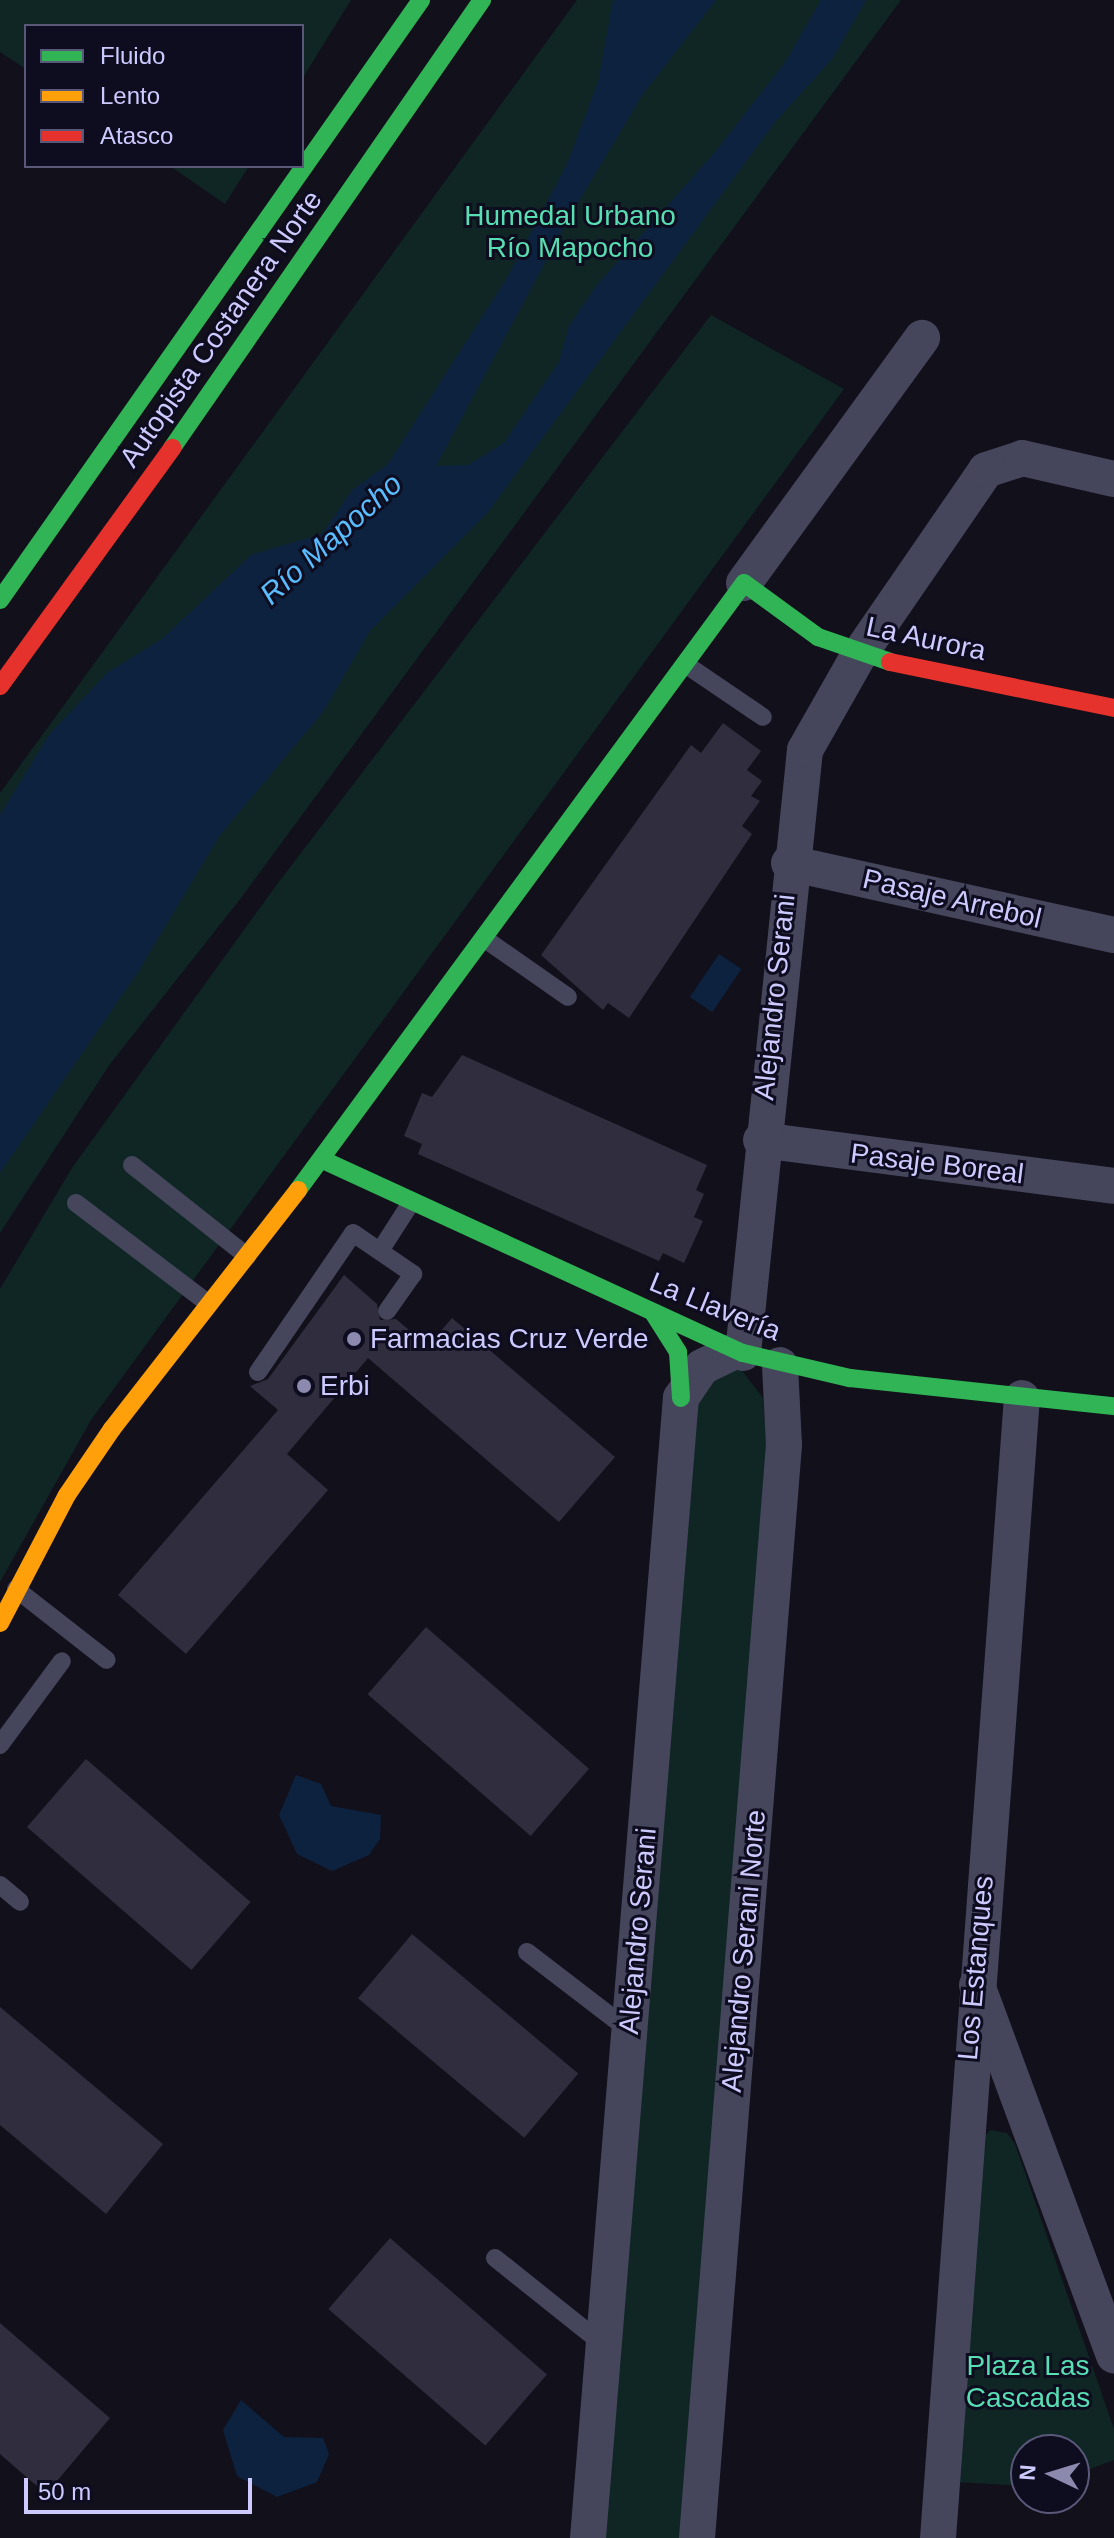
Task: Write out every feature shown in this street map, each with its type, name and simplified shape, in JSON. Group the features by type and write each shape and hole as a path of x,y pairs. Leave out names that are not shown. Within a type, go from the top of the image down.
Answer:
{"main road":[{"name":"Autopista Costanera Norte","path":"304,167 421,0"},
{"name":"Autopista Costanera Norte","path":"0,686 264,320 482,0"},
{"name":"Autopista Costanera Norte","path":"0,600 303,168"},
{"name":"La Aurora","path":"744,583 818,637 859,655 1114,708"},
{"path":"0,1623 67,1495 209,1304 323,1160 744,583"},
{"name":"La Llavería","path":"323,1160 654,1314 739,1352 780,1365 1022,1398 1114,1404"},
{"path":"654,1314 678,1352 681,1398"}],"street":[{"path":"744,583 922,338"},
{"name":"Alejandro Serani","path":"739,1352 789,863 805,750 859,655 986,470 1022,458 1114,479"},
{"name":"Pasaje Arrebol","path":"789,863 1114,935"},
{"name":"Pasaje Boreal","path":"761,1140 1114,1186"},
{"path":"681,1398 702,1367 739,1352"},
{"name":"Alejandro Serani Norte","path":"697,2538 784,1445 780,1365"},
{"name":"Alejandro Serani","path":"588,2538 681,1398"},
{"name":"Los Estanques","path":"938,2538 974,1977 1022,1398"},
{"path":"974,1977 1114,2355"},
{"path":"964,2122 1003,2109 1031,2125"}],"lane":[{"path":"685,664 763,717"},
{"path":"485,939 568,997"},
{"path":"132,1165 247,1256"},
{"path":"380,1251 412,1201"},
{"path":"76,1203 209,1304"},
{"path":"258,1372 353,1233 413,1274 387,1311"},
{"path":"16,1589 107,1660"},
{"path":"0,1745 62,1661"},
{"path":"0,1885 20,1902"},
{"path":"527,1952 630,2031"},
{"path":"495,2258 604,2345"}],"green space":[{"path":"0,0 351,0 304,76 304,24 24,24 24,68 0,52"},
{"name":"Humedal Urbano Río Mapocho","path":"577,0 901,0 241,898 110,1064 0,1233 0,793"},
{"path":"173,168 248,168 225,204"},
{"path":"711,315 844,389 91,1420 0,1582 0,1289 72,1168 275,887"},
{"path":"740,1368 763,1398 771,1498 692,2538 597,2538 696,1384"},
{"name":"Plaza Las Cascadas","path":"990,2130 1007,2133 1015,2144 1114,2429 1114,2460 1090,2469 1090,2434 1010,2434 1010,2485 955,2482 976,2146"}],"water":[{"name":"Río Mapocho","path":"613,0 716,0 643,94 570,216 436,466 468,465 504,443 559,362 569,326 596,286 715,152 786,61 821,0 866,0 833,58 775,122 488,512 370,631 323,712 220,835 138,972 0,1173 0,815 49,735 107,673 162,639 251,555 322,534 352,490 388,464 507,278 567,164 598,82"},
{"path":"719,954 741,969 712,1012 690,997"},
{"path":"296,1775 321,1784 331,1806 381,1815 380,1839 369,1855 332,1871 297,1854 279,1815"},
{"path":"241,2400 284,2437 323,2438 329,2454 317,2482 277,2497 237,2476 223,2430"}],"building":[{"path":"723,723 761,751 747,770 762,781 751,796 760,801 742,826 752,834 629,1018 608,1003 603,1010 541,955 691,745 701,753"},
{"path":"462,1055 707,1165 696,1190 704,1194 694,1217 703,1221 684,1263 663,1253 659,1261 418,1154 422,1144 404,1136 422,1093 432,1097"},
{"path":"344,1275 377,1304 380,1320 396,1319 428,1346 452,1318 615,1457 559,1522 368,1358 287,1454 328,1490 186,1654 118,1595 278,1410 250,1386 268,1379"},
{"path":"426,1627 589,1769 531,1836 368,1694"},
{"path":"86,1759 251,1902 191,1970 27,1827"},
{"path":"412,1934 578,2073 524,2138 358,1998"},
{"path":"0,2007 163,2144 106,2214 0,2125"},
{"path":"390,2238 547,2374 485,2445 328,2309"},
{"path":"0,2323 110,2418 46,2494 0,2454"}],"traffic: fast":[{"path":"304,167 421,0"},
{"path":"172,448 482,0"},
{"path":"0,600 303,168"},
{"path":"298,1190 744,583 818,637 890,662"},
{"path":"323,1160 743,1353 850,1378 1114,1406"},
{"path":"654,1314 678,1352 681,1398"}],"traffic: slow":[{"path":"0,1623 67,1495 112,1429 298,1190"}],"traffic: jam":[{"path":"0,686 172,448"},
{"path":"890,662 1114,708"}],"place":[{"name":"Farmacias Cruz Verde","path":"354,1339"},
{"name":"Erbi","path":"304,1386"}]}
